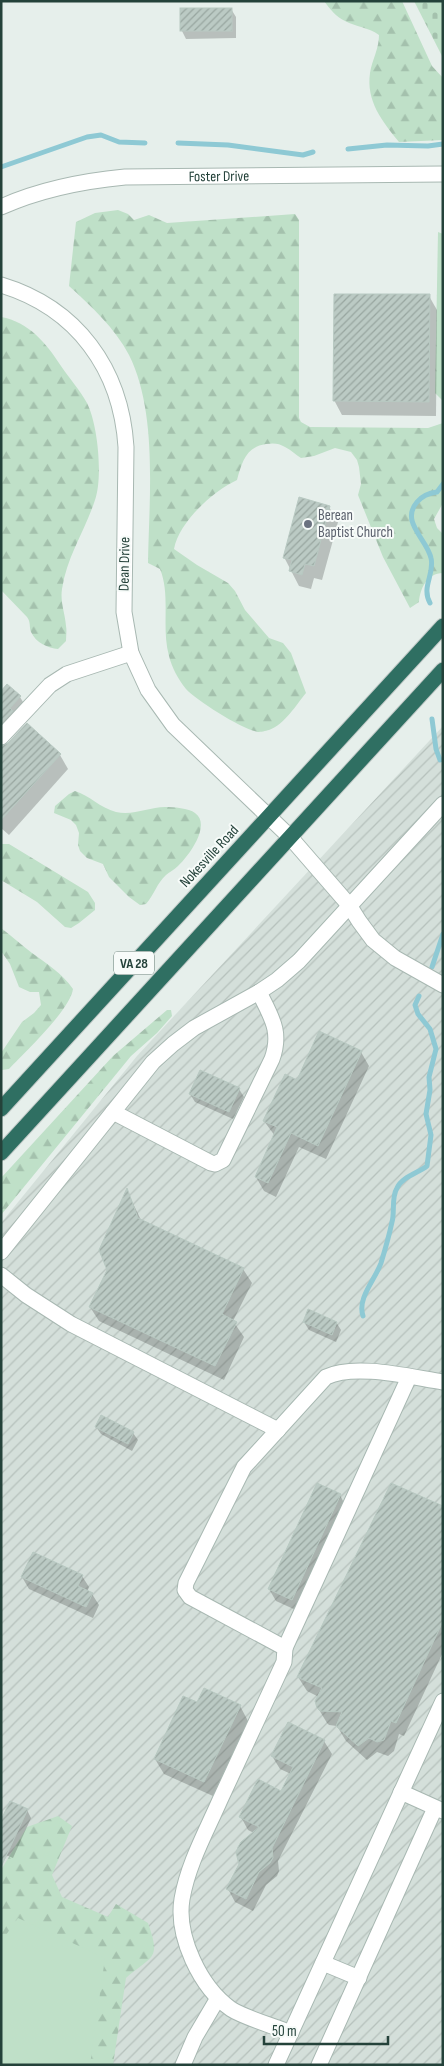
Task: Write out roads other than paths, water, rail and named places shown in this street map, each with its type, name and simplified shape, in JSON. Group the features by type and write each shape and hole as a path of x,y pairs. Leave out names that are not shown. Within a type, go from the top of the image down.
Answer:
{"highway":[{"name":"Nokesville Road","path":"1,1110 443,626"},
{"name":"VA 28","path":"1,1153 443,670"}],"street":[{"name":"Foster Drive","path":"1,208 47,190 79,182 126,176 443,174"},
{"name":"Dean Drive","path":"1,285 22,292 46,305 73,327 103,366 118,398 126,447 124,612 131,653 148,690 172,725 290,837 349,905 373,940 395,958 443,985"},
{"path":"1,737 50,685 59,679 67,674 131,653"},
{"path":"1,1252 153,1062 194,1028 259,992 277,980 299,961 443,804"},
{"path":"113,1112 211,1163 215,1164 224,1160 272,1059 277,1042 275,1024 259,992"},
{"path":"1,1275 26,1295 71,1324 278,1430"},
{"path":"285,1648 190,1598 185,1590 186,1582 244,1467 314,1388 331,1374 363,1370 443,1382"},
{"path":"291,2033 233,2010 218,1998 197,1967 184,1940 182,1900 191,1864 284,1662 285,1648 409,1377"},
{"path":"276,2065 443,1701"},
{"path":"320,2065 439,1810 401,1792"},
{"path":"323,1963 359,1978"},
{"path":"183,2065 195,2037 218,1998"}],"waterway":[{"path":"1,167 87,137 101,135 119,142 145,143"},
{"path":"178,143 228,145 303,155 313,152"},
{"path":"348,149 387,145 428,146 443,144"},
{"path":"430,603 427,586 432,564 431,558 411,517 417,502 426,495 437,492 443,484"},
{"path":"432,719 436,749 440,760"},
{"path":"432,967 443,934"},
{"path":"363,1316 362,1303 364,1296 381,1263 388,1238 393,1218 395,1192 399,1184 427,1166 431,1135 426,1114 430,1090 429,1077 436,1049 430,1029 418,1014 415,1005 419,996"}],"place":[{"name":"Berean Baptist Church","path":"308,524"}]}
